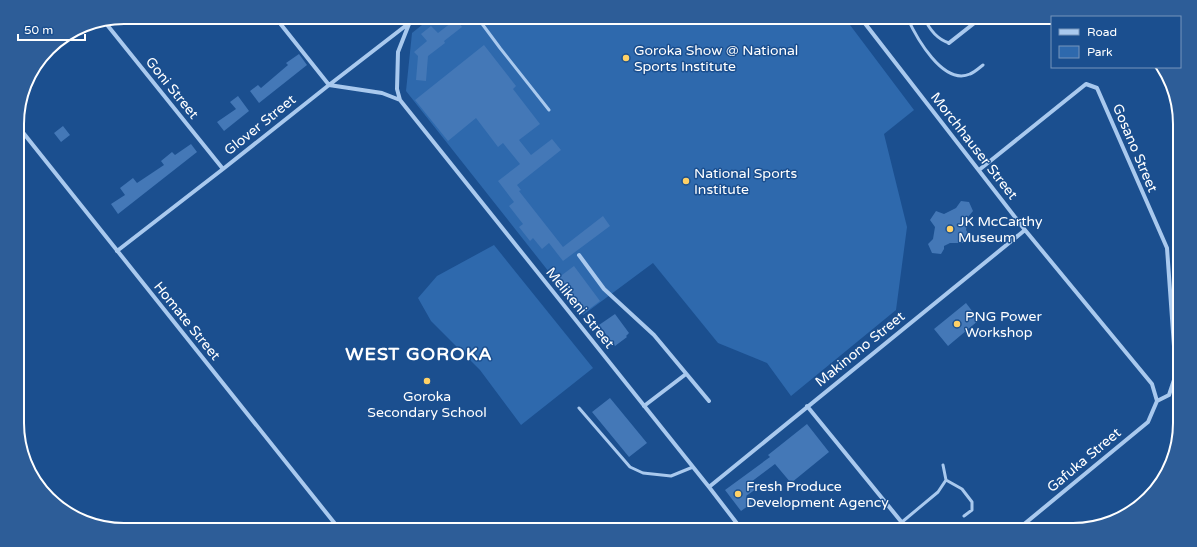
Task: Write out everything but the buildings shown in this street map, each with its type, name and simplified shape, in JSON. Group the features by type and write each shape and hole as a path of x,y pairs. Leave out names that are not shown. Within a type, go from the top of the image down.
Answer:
{"street":[{"path":"281,24 328,84 382,93 400,100"},
{"path":"400,100 397,89 398,52 409,24"},
{"name":"Glover Street","path":"117,251 223,169 328,84 409,24"},
{"name":"Morchhauser Street","path":"865,24 1025,230 1152,384 1157,401"},
{"path":"949,43 973,24"},
{"name":"Goni Street","path":"108,25 223,169"},
{"name":"Gosano Street","path":"979,170 1086,84 1097,88 1167,248 1173,332"},
{"name":"Melikeni Street","path":"400,100 737,523"},
{"name":"Homate Street","path":"24,134 334,523"},
{"name":"Makinono Street","path":"709,487 1025,230"},
{"path":"579,255 604,288 654,335 709,401"},
{"path":"644,406 686,374"},
{"name":"Gosano Street","path":"1157,401 1169,395 1173,383"},
{"name":"Gafuka Street","path":"1025,523 1148,422 1157,401"},
{"path":"808,406 902,522"}],"lane":[{"path":"482,24 549,110"},
{"path":"910,24 930,57 945,70 955,75 970,75 983,66"},
{"path":"927,24 941,40 949,43"},
{"path":"579,408 630,467 643,473 670,476 693,467"},
{"path":"902,522 938,492 946,480 944,465"},
{"path":"946,480 962,489 972,502 972,510 964,516"}],"green space":[{"name":"National Sports Institute","path":"423,24 849,24 914,110 884,134 907,227 896,310 791,396 767,363 718,343 653,263 583,315 406,91 412,33"},
{"path":"494,245 593,368 521,425 480,370 431,321 418,298 437,276"}],"place":[{"name":"Goroka Show @ National Sports Institute","path":"626,58"},
{"name":"National Sports Institute","path":"686,181"},
{"name":"JK McCarthy Museum","path":"950,229"},
{"name":"PNG Power Workshop","path":"957,324"},
{"name":"Goroka Secondary School","path":"427,381"},
{"name":"Fresh Produce Development Agency","path":"738,494"}],"district":[{"name":"WEST GOROKA","path":"419,354"}]}
